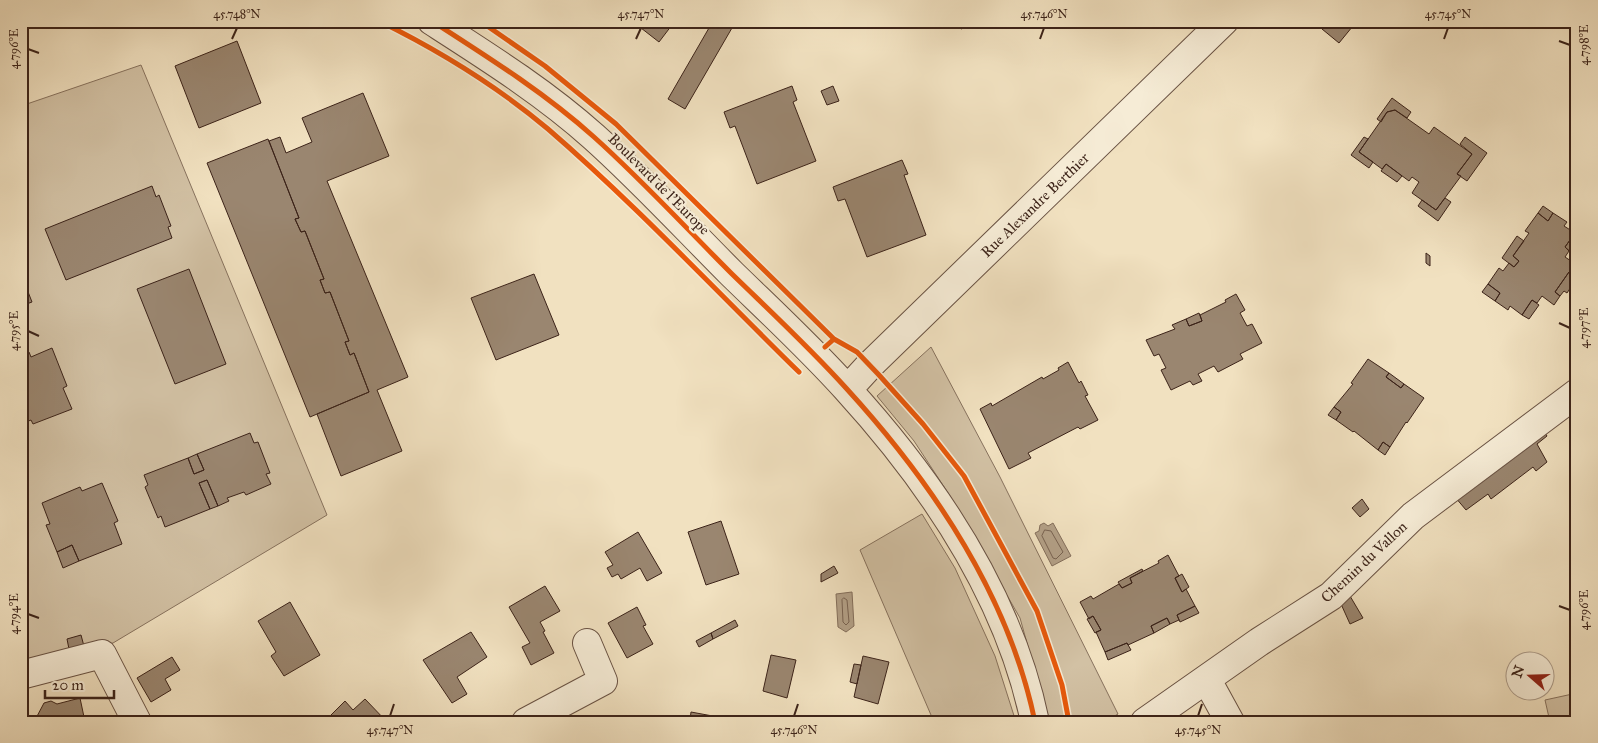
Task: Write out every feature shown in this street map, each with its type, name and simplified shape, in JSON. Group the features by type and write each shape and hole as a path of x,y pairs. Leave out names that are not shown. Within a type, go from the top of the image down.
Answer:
{"street":[{"name":"Boulevard de l'Europe","path":"432,21 510,72 594,137 848,389 926,486 969,553 999,612 1029,694 1035,722"},
{"name":"Rue Alexandre Berthier","path":"848,389 870,365 1224,21"},
{"name":"Chemin du Vallon","path":"1146,722 1259,642 1332,596 1413,516 1577,393"},
{"path":"526,722 603,681 587,643"},
{"path":"21,675 102,654 137,722"},
{"path":"1207,680 1230,722"}],"shaded area":[{"path":"141,65 327,515 113,643 21,668 21,106"},
{"path":"931,347 1000,477 1118,714 1104,722 1049,722 1020,618 950,496 914,441 877,396"},
{"path":"922,514 955,568 995,656 1016,722 934,722 860,550"},
{"path":"1577,693 1577,722 1550,722 1545,700 1556,700 1556,698"}],"water":[{"path":"1044,523 1048,526 1053,523 1071,556 1052,566 1035,533 1039,531 1040,525"},
{"path":"852,592 854,626 846,632 838,627 836,594"}],"building":[{"path":"632,21 675,21 659,42"},
{"path":"713,21 736,21 685,109 668,99"},
{"path":"850,21 871,21 853,28"},
{"path":"958,21 981,21 961,29"},
{"path":"1329,21 1357,21 1339,43 1322,29"},
{"path":"237,41 261,103 199,128 175,66"},
{"path":"792,86 797,100 793,102 816,161 757,184 735,126 730,128 724,112"},
{"path":"833,86 839,101 827,105 821,91"},
{"path":"363,93 389,156 327,181 408,377 377,390 402,451 341,476 317,414 369,392 354,353 350,355 345,342 349,341 330,292 325,293 320,280 324,279 305,231 301,232 295,219 299,218 269,141 280,137 286,153 312,142 302,118"},
{"path":"1392,98 1411,112 1407,118 1395,110 1387,112 1381,122 1377,119"},
{"path":"1395,110 1429,134 1434,127 1472,154 1457,174 1461,176 1436,210 1412,193 1419,182 1412,177 1409,181 1386,164 1382,169 1359,152 1387,112"},
{"path":"1364,137 1368,139 1359,152 1373,162 1369,168 1351,155"},
{"path":"1465,137 1487,153 1467,181 1457,174 1472,154 1460,144"},
{"path":"268,139 299,218 295,219 301,232 305,231 324,279 320,280 325,293 330,292 349,341 345,342 350,355 354,353 369,392 310,417 207,163"},
{"path":"902,160 908,174 904,175 926,235 867,257 845,199 838,201 833,187"},
{"path":"1386,164 1402,176 1397,182 1381,171"},
{"path":"152,186 156,197 159,195 171,226 168,227 172,238 66,280 45,229"},
{"path":"1445,198 1451,202 1438,221 1418,206 1422,200 1436,210"},
{"path":"1543,206 1553,213 1548,221 1538,213"},
{"path":"1538,213 1548,221 1553,213 1567,222 1564,226 1575,233 1565,247 1569,251 1565,257 1577,265 1577,272 1575,276 1569,272 1555,292 1560,296 1554,305 1542,296 1537,303 1532,300 1522,315 1510,306 1508,310 1495,301 1500,293 1488,284 1499,268 1503,271 1509,263 1514,267 1519,261 1513,256 1529,233 1525,231"},
{"path":"1575,233 1577,235 1577,246 1572,253 1565,247"},
{"path":"1517,236 1524,241 1513,256 1519,261 1514,267 1502,258"},
{"path":"1426,253 1430,256 1430,266 1426,263"},
{"path":"189,269 226,364 175,384 137,289"},
{"path":"1569,272 1575,276 1570,282 1573,284 1567,293 1564,291 1560,296 1555,292"},
{"path":"21,274 32,302 21,306"},
{"path":"534,274 559,335 496,360 471,298"},
{"path":"1488,284 1500,293 1495,301 1482,292"},
{"path":"1236,294 1245,310 1240,313 1247,326 1252,324 1262,343 1240,354 1243,359 1218,372 1214,366 1198,374 1202,381 1193,385 1190,381 1171,390 1161,370 1166,368 1159,354 1154,356 1146,340 1175,329 1172,325 1186,319 1189,326 1202,321 1200,315 1226,302 1225,300"},
{"path":"1532,300 1539,305 1529,319 1522,315"},
{"path":"1199,313 1202,321 1189,326 1186,319"},
{"path":"52,348 67,386 63,388 72,409 33,424 31,420 21,424 21,355 29,352 31,357"},
{"path":"1368,359 1389,373 1386,377 1401,388 1404,384 1424,398 1390,447 1383,442 1378,450 1354,431 1336,420 1341,412 1334,407 1353,384 1351,383"},
{"path":"1068,362 1079,383 1081,381 1088,395 1085,396 1098,420 1080,429 1078,427 1028,453 1031,458 1009,469 980,409 991,403 992,406 1042,377 1043,379 1059,370 1058,368"},
{"path":"1389,373 1404,384 1401,388 1386,377"},
{"path":"1334,407 1341,412 1336,420 1328,415"},
{"path":"1543,430 1547,436 1537,444 1547,462 1536,471 1533,467 1491,499 1488,494 1466,510 1455,497"},
{"path":"250,433 254,443 258,442 270,473 266,474 271,484 246,495 244,492 227,498 229,501 218,506 207,480 199,483 210,509 165,527 161,516 158,518 145,487 148,485 144,475 188,458 194,474 204,470 197,454"},
{"path":"1383,442 1390,447 1385,455 1378,450"},
{"path":"197,454 204,470 194,474 188,458"},
{"path":"207,480 218,506 210,509 199,483"},
{"path":"102,483 118,521 114,523 122,544 79,561 72,545 57,552 46,525 50,524 42,503 80,487 82,491"},
{"path":"1362,499 1369,509 1360,517 1352,508"},
{"path":"721,521 739,574 706,585 688,532"},
{"path":"638,532 662,573 647,581 640,568 621,579 618,574 612,577 607,568 613,565 605,552"},
{"path":"72,545 79,561 63,568 57,552"},
{"path":"1168,555 1179,576 1175,578 1182,592 1186,589 1195,606 1177,615 1179,620 1170,624 1167,618 1151,626 1154,633 1128,645 1127,643 1105,652 1096,632 1101,630 1093,616 1089,619 1080,602 1091,596 1093,599 1119,584 1122,588 1132,583 1130,578 1159,563 1158,561"},
{"path":"834,566 838,573 821,582 821,574"},
{"path":"1142,569 1143,571 1130,578 1132,583 1122,588 1118,582"},
{"path":"1182,574 1189,587 1182,592 1175,578"},
{"path":"545,586 560,611 540,622 554,653 531,665 522,647 530,643 509,607"},
{"path":"1350,596 1363,618 1350,624 1341,604"},
{"path":"290,602 320,655 284,676 271,656 276,652 258,621"},
{"path":"1195,606 1199,613 1180,622 1177,615"},
{"path":"637,607 646,625 643,626 653,644 627,658 608,623"},
{"path":"1093,616 1101,630 1095,633 1087,619"},
{"path":"1167,618 1170,624 1154,633 1151,626"},
{"path":"735,620 738,626 713,639 711,633"},
{"path":"471,632 487,657 457,677 467,694 452,703 423,660"},
{"path":"711,633 713,639 699,647 696,641"},
{"path":"81,635 85,650 70,654 67,639"},
{"path":"1127,643 1131,650 1108,660 1105,652"},
{"path":"771,655 796,660 787,698 763,691"},
{"path":"863,656 889,662 878,704 854,697"},
{"path":"172,657 180,670 165,679 171,690 151,702 137,678"},
{"path":"854,664 861,665 857,684 850,682"},
{"path":"80,698 84,717 68,722 34,722 44,703 51,701 57,704"},
{"path":"365,699 387,722 324,722 345,701 353,710"},
{"path":"691,712 718,717 716,722 686,722 690,720"}],"cycle path":[{"path":"379,21 467,70 529,113 613,188 799,372"},
{"path":"432,21 536,90 594,137 804,344 877,424 936,501 963,543 986,585 1023,675 1035,722"},
{"path":"480,21 545,66 616,124 834,339"},
{"path":"825,347 834,339 857,352 923,424 964,476 1037,611 1062,685 1069,722"}]}
